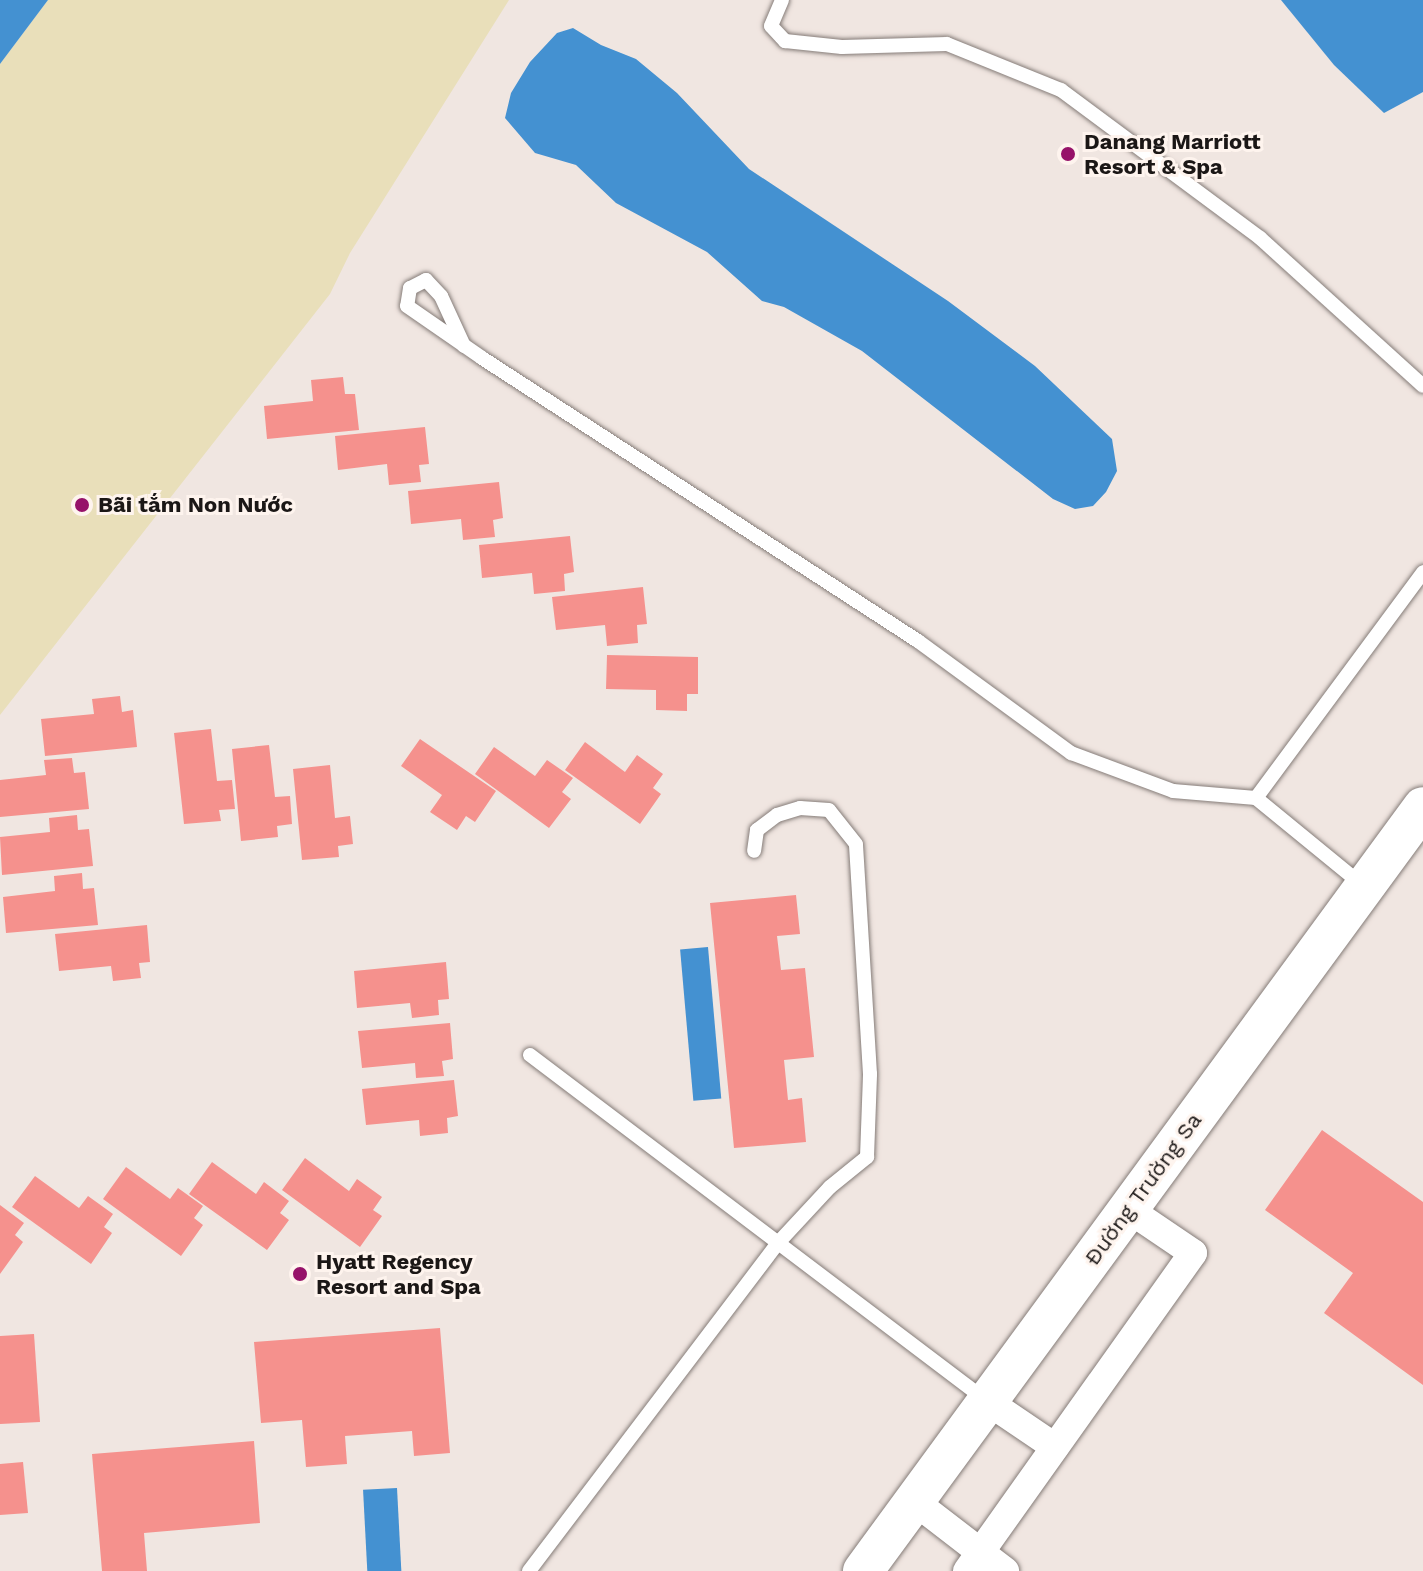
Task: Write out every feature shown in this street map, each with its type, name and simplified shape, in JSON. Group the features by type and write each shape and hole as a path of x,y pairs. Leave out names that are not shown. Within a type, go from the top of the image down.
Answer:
{"main road":[{"name":"Đường Trường Sa","path":"863,1571 1423,807"}],"street":[{"path":"973,1562 1193,1253 1128,1209"},
{"path":"987,1401 1055,1447"},
{"path":"914,1501 973,1562 1005,1571"}],"lane":[{"path":"782,0 771,26 785,41 842,47 947,44 1061,90 1260,238 1423,386"},
{"path":"464,346 441,296 426,280 410,288 407,306 464,346 918,641 1071,753 1173,791 1256,798 1364,887"},
{"path":"1256,798 1423,572"},
{"path":"529,1571 778,1243 830,1187 867,1157 870,1074 864,932 856,844 829,810 800,808 777,815 757,830 754,851"},
{"path":"530,1055 987,1401"}],"sand":[{"name":"Bãi tắm Non Nước","path":"48,0 509,0 350,253 330,294 0,715 0,64"}],"water":[{"path":"0,0 48,0 0,64"},
{"path":"1281,0 1423,0 1423,92 1384,113 1334,65"},
{"path":"573,28 601,45 636,59 677,93 749,169 948,301 1035,366 1112,439 1117,471 1106,492 1093,506 1075,509 1053,499 862,351 784,307 762,301 707,252 616,203 576,165 535,153 505,118 511,93 530,62 557,33"},
{"path":"708,947 721,1098 693,1101 680,949"},
{"path":"397,1488 401,1571 367,1571 363,1490"}],"building":[{"path":"343,377 345,394 355,394 359,430 267,439 264,406 313,401 311,380"},
{"path":"425,427 429,464 419,465 421,482 389,485 387,464 338,470 335,436"},
{"path":"499,482 503,518 493,520 495,537 463,540 461,519 411,524 408,491"},
{"path":"570,536 574,572 564,574 565,591 534,594 532,573 482,578 479,545"},
{"path":"643,587 647,624 637,625 638,643 607,646 605,625 556,630 552,597"},
{"path":"607,655 698,657 698,694 687,694 687,711 656,710 656,690 606,689"},
{"path":"120,696 122,712 133,710 137,747 45,756 41,719 94,714 92,699"},
{"path":"211,729 217,781 232,780 235,809 219,810 221,821 184,824 174,733"},
{"path":"420,739 496,791 475,822 466,816 457,830 430,812 442,795 401,766"},
{"path":"585,742 625,772 637,755 663,774 653,788 661,794 640,824 565,770"},
{"path":"269,745 275,797 290,796 292,824 277,826 278,837 241,841 232,749"},
{"path":"494,747 535,776 547,760 573,778 562,792 571,799 549,828 475,774"},
{"path":"72,758 74,773 85,772 89,809 0,817 0,780 46,775 44,760"},
{"path":"330,765 335,818 350,816 353,844 338,846 339,857 302,860 293,769"},
{"path":"77,815 78,830 89,829 93,866 2,875 0,837 50,832 49,818"},
{"path":"82,873 83,889 94,888 98,925 6,933 3,897 55,891 54,876"},
{"path":"796,895 800,934 777,936 781,970 805,968 814,1057 784,1060 788,1100 802,1098 806,1142 734,1148 710,903"},
{"path":"147,925 150,962 139,963 141,978 113,981 111,966 59,971 55,934"},
{"path":"446,962 449,999 438,1000 439,1015 412,1018 410,1003 357,1008 354,971"},
{"path":"450,1023 453,1059 442,1061 444,1076 416,1078 415,1063 362,1068 358,1031"},
{"path":"454,1080 458,1116 447,1118 448,1133 420,1136 419,1120 366,1125 362,1089"},
{"path":"1322,1130 1423,1202 1423,1385 1324,1313 1353,1273 1265,1210"},
{"path":"305,1158 349,1191 357,1179 382,1197 373,1210 382,1216 360,1247 282,1190"},
{"path":"212,1162 256,1194 264,1182 289,1201 280,1213 289,1220 267,1250 189,1194"},
{"path":"126,1167 170,1199 178,1188 203,1206 194,1218 203,1225 181,1256 103,1199"},
{"path":"35,1176 79,1208 88,1196 113,1214 104,1227 112,1233 91,1264 12,1207"},
{"path":"0,1205 24,1223 15,1235 23,1242 0,1274"},
{"path":"440,1328 450,1453 414,1456 412,1431 345,1436 347,1464 306,1467 302,1420 261,1423 254,1342"},
{"path":"34,1334 40,1422 0,1424 0,1336"},
{"path":"254,1441 260,1523 144,1533 147,1571 102,1571 92,1454"},
{"path":"23,1462 28,1513 0,1515 0,1464"}],"place":[{"name":"Danang Marriott Resort & Spa","path":"1068,154"},
{"name":"Bãi tắm Non Nước","path":"82,505"},
{"name":"Hyatt Regency Resort and Spa","path":"300,1274"}]}
